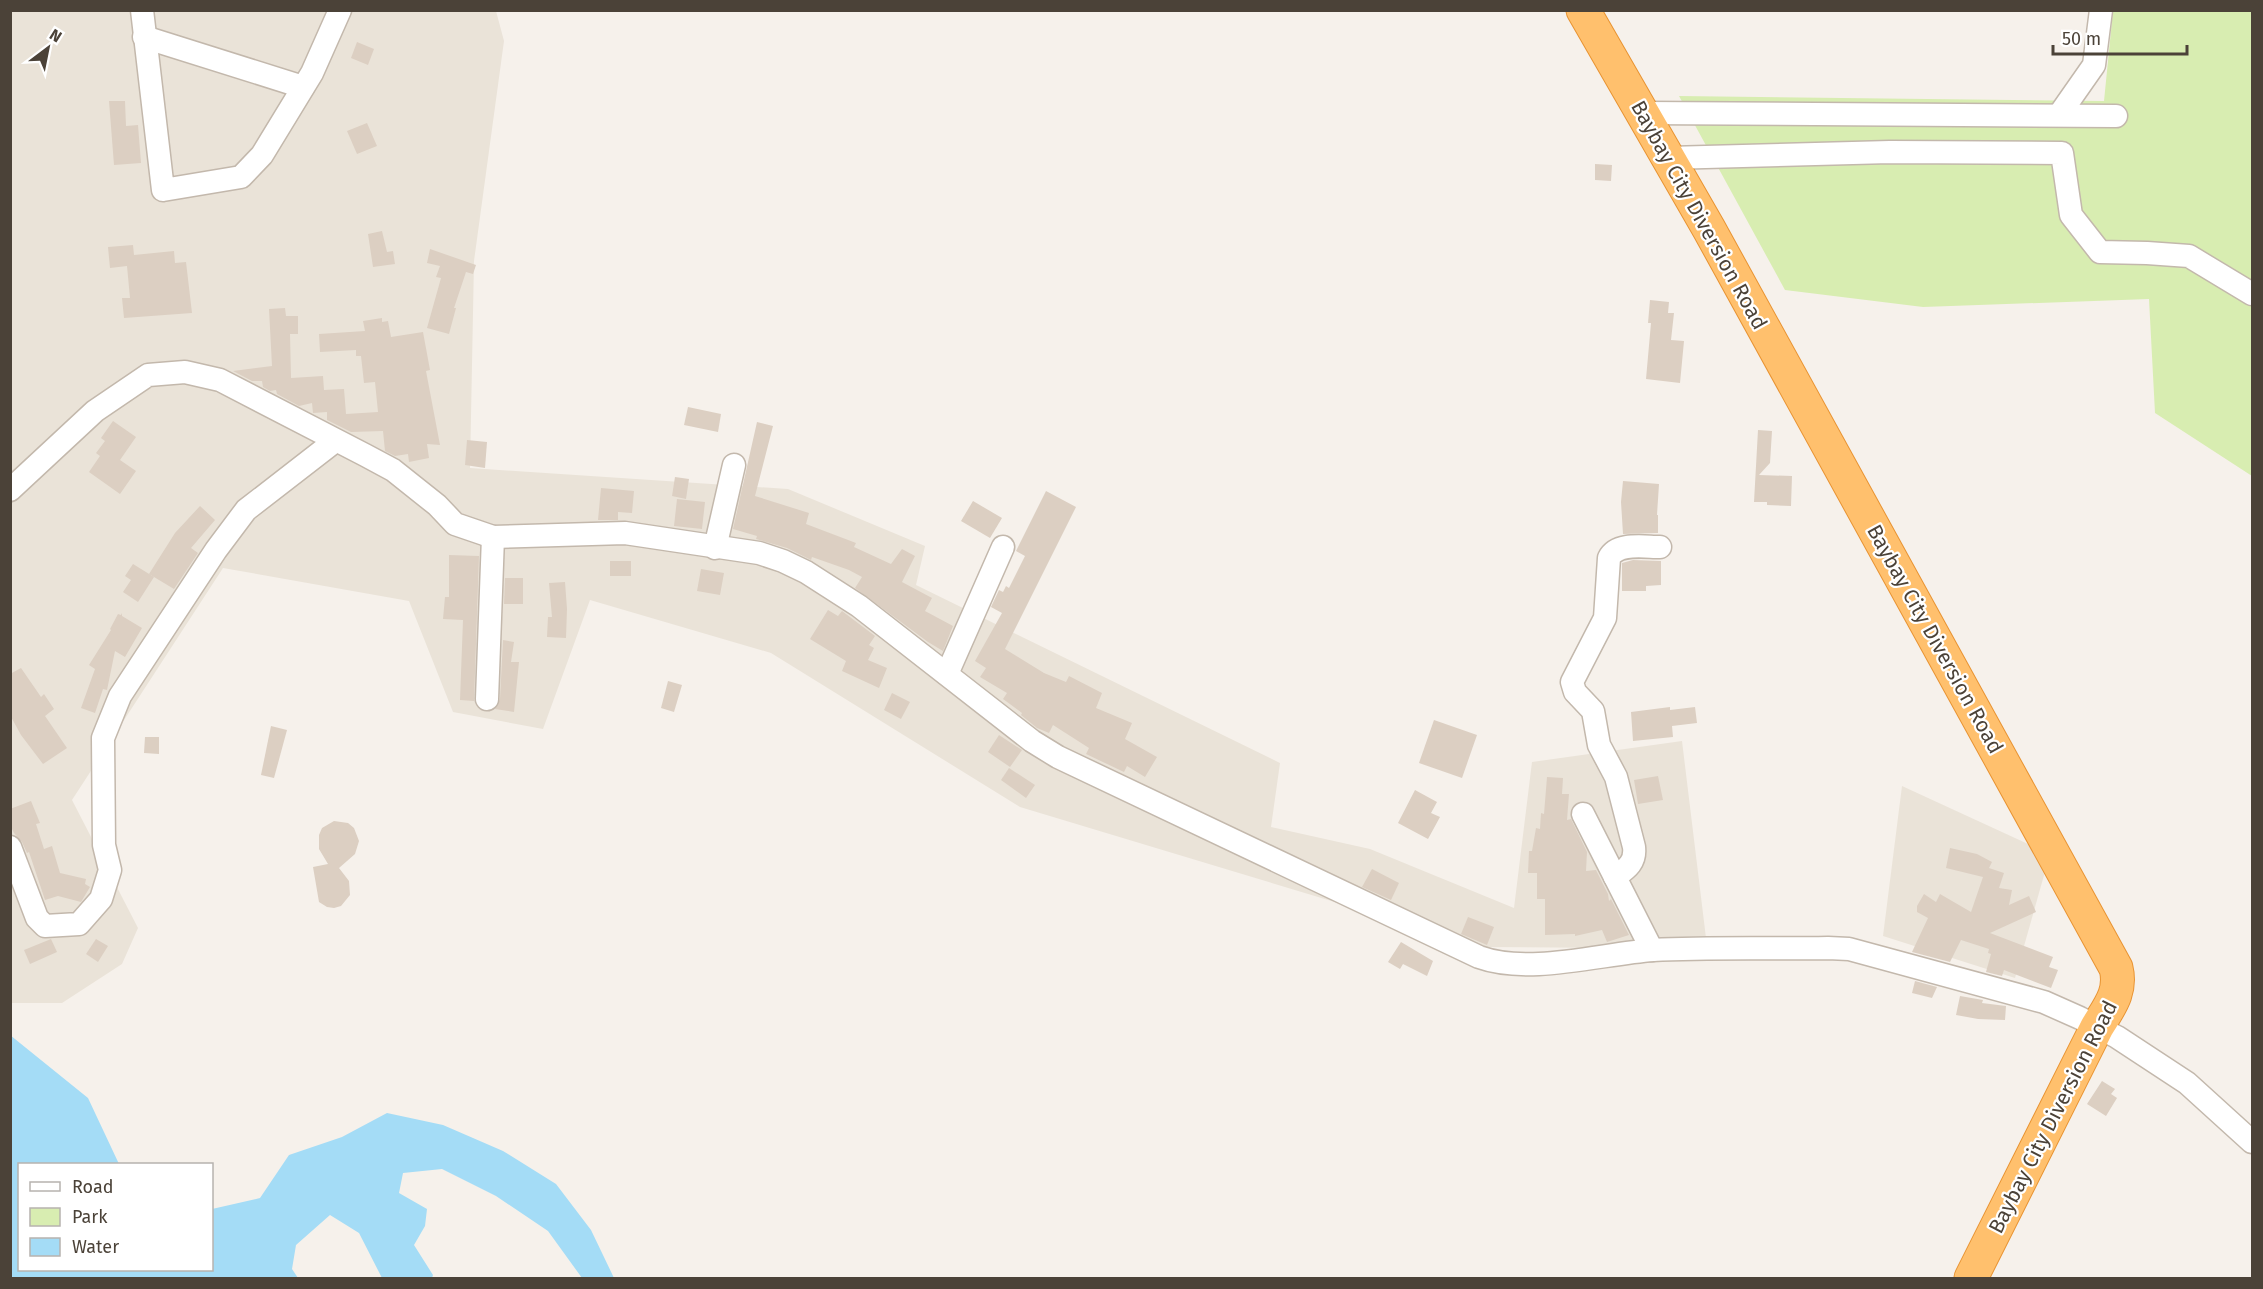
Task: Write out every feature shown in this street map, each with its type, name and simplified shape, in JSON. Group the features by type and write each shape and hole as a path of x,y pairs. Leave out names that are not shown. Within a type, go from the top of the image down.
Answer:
{"highway":[{"name":"Baybay City Diversion Road","path":"1583,10 1668,158 2112,959 2118,977 2115,996 2097,1027 1971,1278"}],"street":[{"path":"142,10 163,190 241,177 261,155 303,87 338,11"},
{"path":"2059,115 2094,65 2101,10"},
{"path":"144,37 303,87"},
{"path":"1642,112 2116,116"},
{"path":"1668,158 1890,152 2062,153 2071,215 2100,252 2189,256 2253,294"},
{"path":"10,490 95,411 148,375 185,372 220,380 393,470 437,505 454,524 493,537 625,534 759,553 783,561 806,572 859,606 1032,741 1058,757 1479,957 1503,964 1525,964 1652,950 1850,949 2044,1002 2097,1027 2117,1037 2187,1083 2253,1142"},
{"path":"10,847 37,918 45,926 79,924 101,899 110,870 104,845 104,738 120,696 216,550 246,510 335,441"},
{"path":"715,548 734,465"},
{"path":"487,699 493,537"},
{"path":"946,674 1003,547"},
{"path":"1615,877 1631,864 1634,859 1634,847 1616,777 1599,745 1593,711 1575,692 1572,682 1605,618 1610,558 1613,552 1619,548 1660,547"},
{"path":"1583,814 1652,950"}],"shaded area":[{"path":"10,11 496,11 504,41 474,261 470,468 788,489 925,546 916,585 1280,763 1271,827 1370,849 1514,908 1532,762 1682,741 1706,938 1622,948 1484,947 1020,807 771,653 590,600 543,729 453,712 409,601 223,568 72,800 138,928 122,964 62,1003 11,1003"},
{"path":"1902,786 2050,854 2015,978 1883,936"}],"green space":[{"path":"2113,11 2252,11 2252,476 2155,413 2149,299 1923,307 1785,290 1679,96 2104,101"}],"water":[{"path":"10,1035 88,1098 119,1163 18,1163 18,1271 213,1271 213,1209 260,1198 289,1155 342,1137 387,1113 443,1125 503,1151 556,1184 591,1230 614,1278 582,1278 548,1231 496,1196 442,1169 403,1173 399,1193 427,1209 425,1226 414,1245 433,1275 432,1278 382,1278 359,1233 330,1215 296,1245 292,1269 298,1278 11,1278"}],"building":[{"path":"357,42 374,49 368,65 351,58"},
{"path":"109,101 125,101 126,126 138,125 141,163 114,165"},
{"path":"367,123 377,146 357,154 347,131"},
{"path":"1595,164 1612,165 1611,181 1595,180"},
{"path":"382,231 387,252 393,251 395,264 373,267 368,234"},
{"path":"133,245 134,255 174,251 175,263 186,262 192,313 124,318 122,298 130,298 127,266 110,268 108,247"},
{"path":"430,249 476,265 473,274 466,272 454,308 456,308 449,334 427,328 441,278 436,277 440,266 427,263"},
{"path":"1650,300 1669,302 1668,313 1674,313 1671,340 1684,341 1680,383 1646,379 1651,323 1648,323"},
{"path":"285,308 286,316 298,316 298,334 290,334 291,378 323,376 324,390 344,389 346,414 378,412 375,382 364,383 361,356 356,356 356,350 320,352 319,334 365,331 363,321 382,318 382,322 388,321 391,337 423,332 430,370 426,371 440,445 427,444 429,458 409,462 408,454 395,456 385,451 383,431 351,432 327,420 327,412 313,413 312,403 299,406 277,394 276,390 270,391 263,387 262,381 252,381 233,371 272,366 269,309"},
{"path":"688,407 721,414 718,432 684,425"},
{"path":"113,421 136,437 120,460 136,471 120,494 89,472 100,456 96,453 105,441 101,438"},
{"path":"757,422 773,426 755,496 809,513 806,524 856,543 854,547 891,564 902,549 915,556 902,582 932,598 925,611 953,626 943,651 855,588 862,577 849,570 812,557 811,560 787,548 756,539 757,536 733,529"},
{"path":"1758,430 1772,431 1770,463 1759,475 1792,476 1791,506 1754,502"},
{"path":"467,440 487,442 485,468 465,465"},
{"path":"675,477 689,479 686,499 672,496"},
{"path":"1623,481 1659,484 1658,533 1623,534 1621,502"},
{"path":"601,488 634,491 632,513 618,512 618,520 598,520"},
{"path":"1046,491 1076,507 1005,649 1044,673 1066,682 1069,676 1102,693 1096,708 1132,723 1125,739 1157,757 1145,777 1127,766 1124,772 1086,754 1089,748 1053,725 1049,733 1037,728 1003,699 1007,693 980,677 986,668 975,661 1002,613 991,607 999,590 1003,592 1006,586 1009,588 1025,556 1016,551"},
{"path":"677,499 705,502 702,529 674,526"},
{"path":"973,501 1002,518 990,538 961,521"},
{"path":"200,506 215,520 191,548 198,553 174,589 149,574 175,533"},
{"path":"449,555 479,556 474,701 460,700 463,620 443,619 445,597 449,597"},
{"path":"1633,560 1661,561 1661,585 1646,586 1646,591 1622,591 1622,563"},
{"path":"610,561 631,561 631,576 610,576"},
{"path":"133,564 154,577 138,602 123,592 131,580 125,576"},
{"path":"701,569 724,573 720,595 697,591"},
{"path":"505,578 523,578 523,604 504,604"},
{"path":"565,582 566,638 547,637 548,617 552,617 549,583"},
{"path":"828,610 838,616 842,611 875,636 869,645 874,648 868,660 887,668 879,688 842,671 846,661 810,639"},
{"path":"122,613 122,616 142,628 125,657 115,651 107,690 103,689 95,713 81,708 95,669 89,665 111,630 118,614"},
{"path":"503,640 514,642 511,662 519,662 514,712 495,709 500,699"},
{"path":"21,668 41,697 44,694 54,709 45,716 67,748 43,764 21,735 10,715 10,674"},
{"path":"668,681 682,685 674,712 661,708"},
{"path":"892,693 910,702 901,719 884,710"},
{"path":"1670,707 1670,710 1695,707 1697,723 1672,726 1673,737 1633,741 1631,712"},
{"path":"1434,720 1477,735 1462,778 1419,763"},
{"path":"271,726 287,730 274,778 261,775"},
{"path":"999,735 1022,750 1010,767 988,752"},
{"path":"145,737 159,737 159,754 144,753"},
{"path":"1009,768 1035,785 1026,798 1001,780"},
{"path":"1658,776 1663,800 1638,804 1634,780"},
{"path":"1547,777 1563,778 1562,794 1569,794 1567,820 1571,819 1587,852 1586,871 1596,870 1609,901 1611,899 1629,935 1607,942 1602,930 1575,936 1575,934 1545,935 1545,899 1537,899 1537,873 1528,873 1529,851 1532,851 1536,828 1540,829 1541,813 1544,814"},
{"path":"1415,790 1437,802 1431,813 1440,817 1428,839 1398,823"},
{"path":"31,801 40,823 36,824 44,849 52,846 60,873 86,879 85,884 90,887 81,902 58,896 45,900 29,852 27,853 10,825 10,809"},
{"path":"334,821 348,823 354,828 359,841 355,854 339,868 349,881 350,895 341,906 334,908 319,902 313,867 328,864 319,849 319,835 322,828"},
{"path":"1950,848 1977,854 1992,862 1989,868 2004,873 1999,888 2012,890 2009,905 2029,896 2036,912 1990,933 2053,957 2049,967 2058,970 2051,988 2004,970 2002,976 1986,972 1991,954 1988,953 1989,949 1961,940 1950,962 1912,952 1928,918 1917,912 1917,906 1924,894 1936,902 1940,894 1971,912 1983,877 1946,868"},
{"path":"1372,869 1399,883 1391,900 1362,887"},
{"path":"1468,917 1494,927 1487,945 1461,934"},
{"path":"51,939 57,952 30,964 24,950"},
{"path":"96,939 108,946 98,962 86,954"},
{"path":"1401,942 1433,961 1427,976 1403,964 1400,969 1388,962"},
{"path":"1915,981 1937,987 1932,998 1912,993"},
{"path":"1960,996 1983,1000 1982,1003 2006,1006 2005,1020 1956,1015"},
{"path":"2102,1081 2115,1089 2111,1094 2117,1098 2106,1116 2087,1104"}]}
